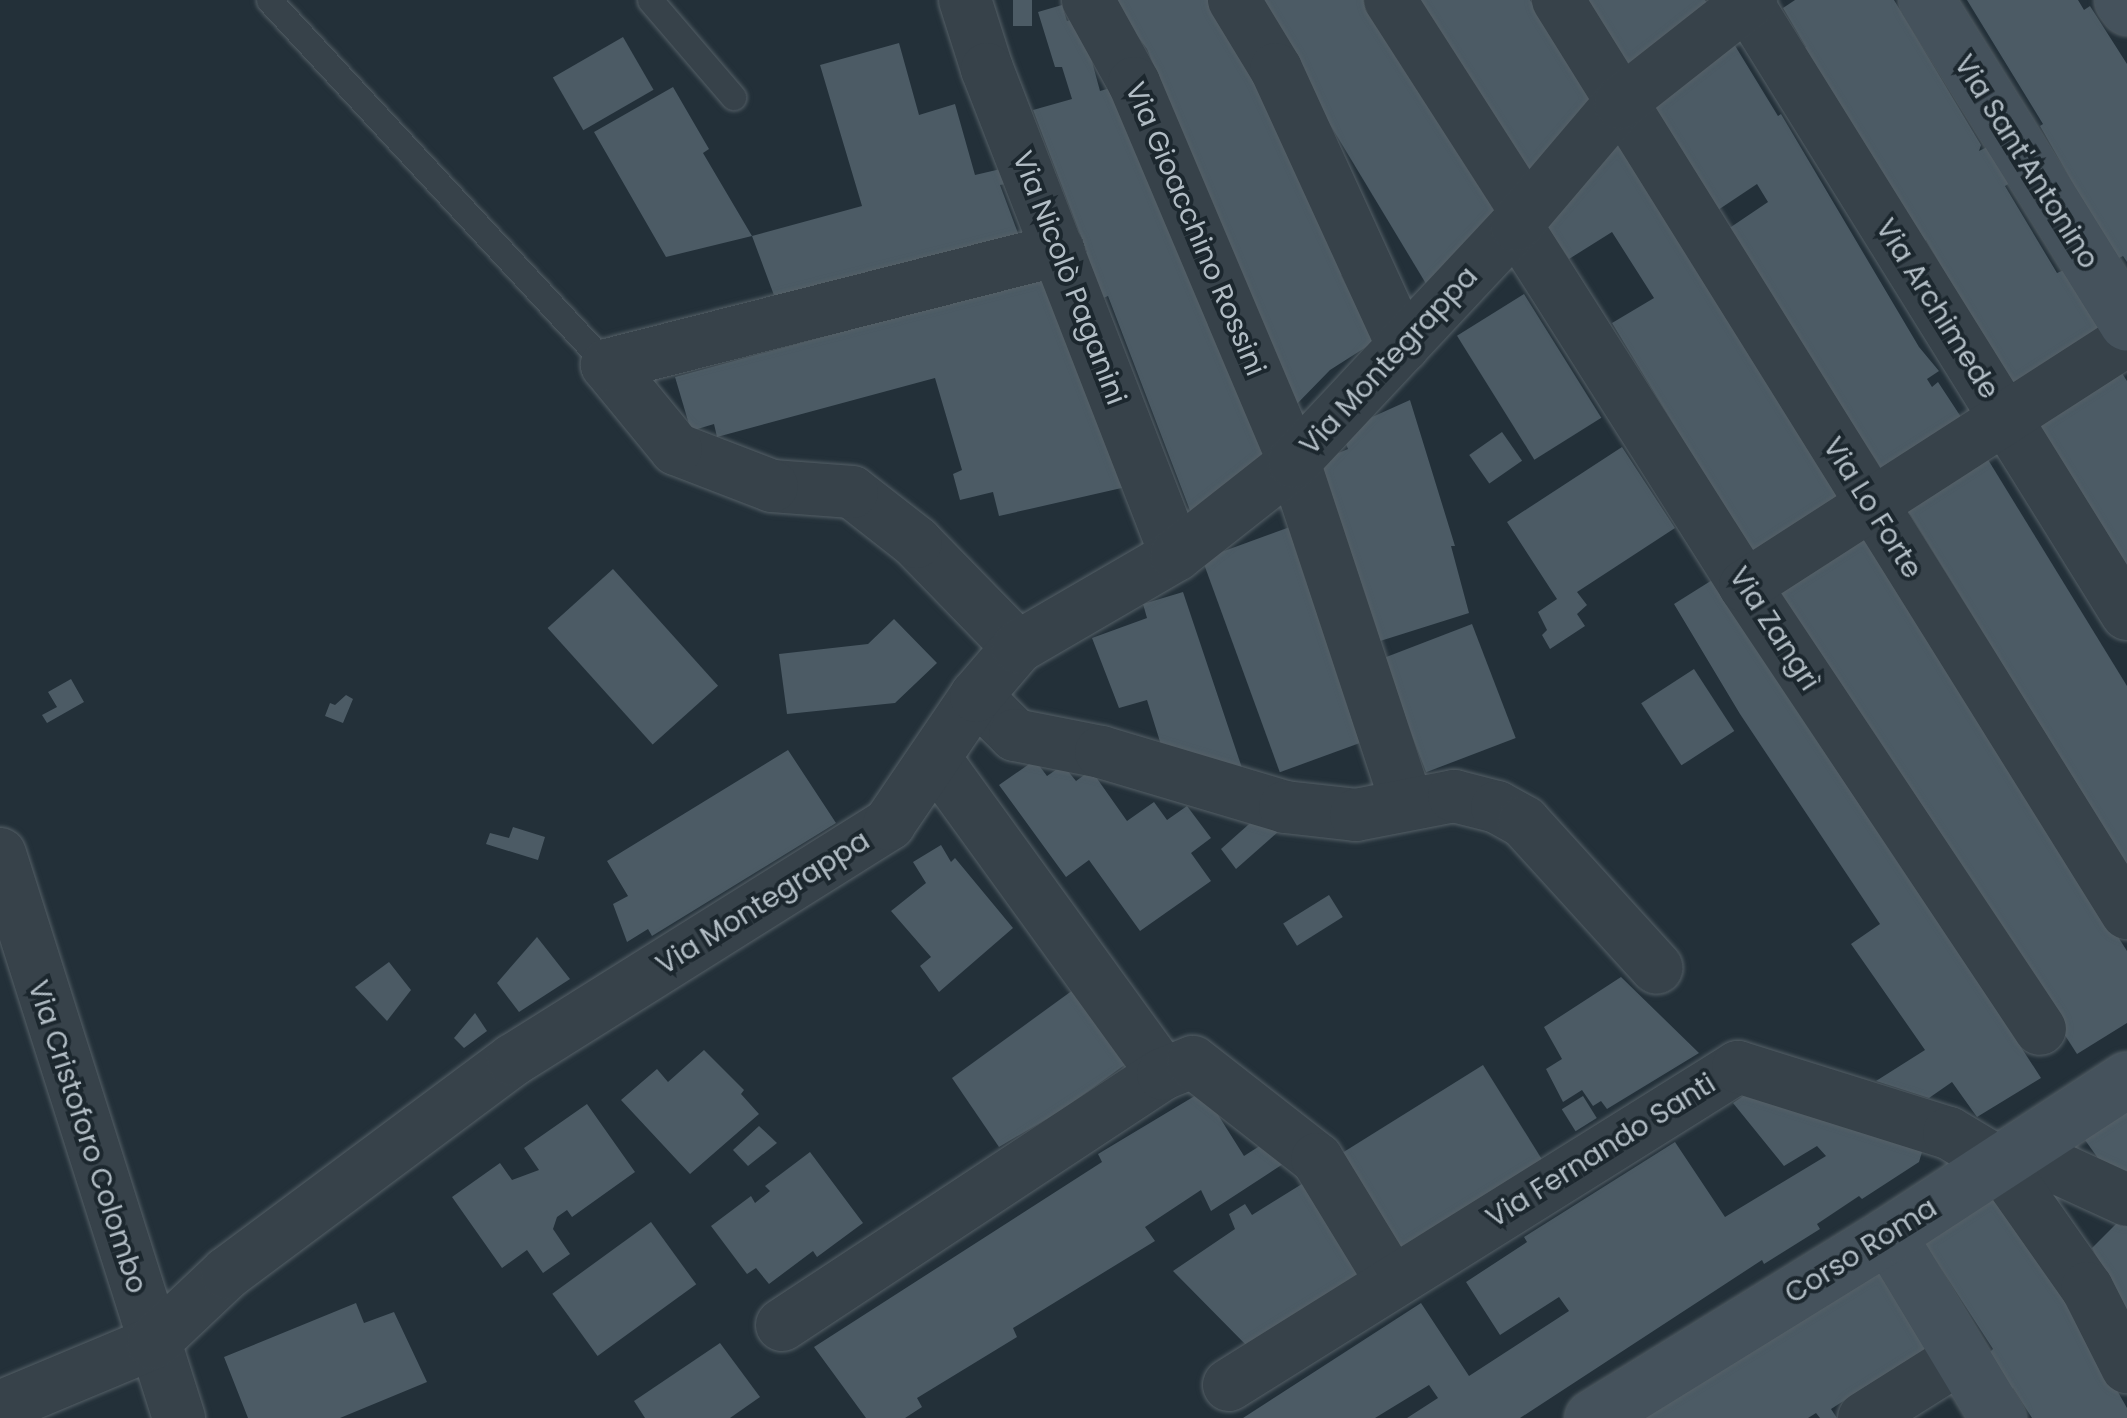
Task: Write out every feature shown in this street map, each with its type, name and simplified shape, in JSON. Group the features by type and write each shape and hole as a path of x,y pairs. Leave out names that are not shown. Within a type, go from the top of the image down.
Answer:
{"street":[{"name":"Via Nicolò Paganini","path":"965,0 986,69 1176,556"},
{"name":"Via Gioacchino Rossini","path":"1088,0 1134,83 1294,462 1407,803"},
{"path":"1234,0 1276,69 1403,346"},
{"name":"Via Zangrì","path":"1390,0 1745,586 2040,1029"},
{"name":"Via Lo Forte","path":"1558,0 1870,506 2127,912"},
{"name":"Via Sant'Antonino","path":"1926,0 2127,323"},
{"path":"2122,0 2127,8"},
{"name":"Via Montegrappa","path":"153,1343 226,1273 512,1060 889,824 976,696 1018,647 1176,556 1294,462 1521,218 1620,103 1748,1"},
{"name":"Via Archimede","path":"1748,1 2127,614"},
{"path":"1018,647 916,542 852,492 772,486 676,449 607,365 1059,250"},
{"path":"1745,586 2127,340"},
{"path":"976,696 1015,735 1101,752 1236,795 1356,815 1454,796 1497,808 1524,822 1658,968"},
{"path":"936,760 1162,1074"},
{"name":"Via Cristoforo Colombo","path":"0,854 179,1418"},
{"path":"782,1325 1162,1074 1193,1062 1317,1159 1392,1282"},
{"name":"Via Fernando Santi","path":"1229,1385 1738,1068 1949,1133 2127,1200"},
{"name":"Corso Roma","path":"1592,1418 1888,1235 2127,1079"},
{"path":"2008,1156 2087,1288 2127,1367"},
{"path":"1888,1235 1998,1418"},
{"path":"0,1407 153,1343"},
{"path":"1864,1418 1961,1357"}],"lane":[{"path":"269,0 607,365"},
{"path":"650,0 733,97"}],"building":[{"path":"1013,0 1032,0 1032,26 1013,26"},
{"path":"1111,0 1210,0 1230,22 1346,273 1341,275 1374,342 1330,370 1293,408 1147,49"},
{"path":"1255,0 1372,0 1506,210 1428,287"},
{"path":"1416,0 1530,0 1599,108 1528,179"},
{"path":"1585,0 1705,0 1715,16 1631,77"},
{"path":"1795,0 1894,0 1981,145 1979,151 1987,147 2010,183 2005,186 2057,273 2064,270 2102,333 2011,385 1926,240 1922,243 1801,50 1806,47 1783,8"},
{"path":"1967,0 2078,0 2084,10 2090,6 2127,64 2127,262 2123,256 2119,258 2075,187 2040,126 2043,124"},
{"path":"1062,5 1067,21 1080,17 1100,91 1117,86 1273,462 1196,526 1108,296 1101,299 1033,110 1072,99 1062,67 1055,67 1038,12"},
{"path":"623,37 654,90 583,130 553,78"},
{"path":"899,43 919,115 955,104 975,175 1005,168 1010,183 1000,185 1019,236 778,306 752,236 862,206 820,65"},
{"path":"1734,44 1778,116 1781,114 1919,347 1939,371 1927,379 1932,387 1938,382 1961,417 1882,470 1728,229 1768,202 1757,184 1718,210 1646,103"},
{"path":"673,87 709,149 703,153 752,236 666,257 594,132"},
{"path":"1618,137 1841,499 1755,558 1612,323 1654,298 1612,232 1569,259 1542,219"},
{"path":"1051,275 1126,487 999,516 993,492 960,500 953,474 962,470 935,378 717,437 714,424 691,431 675,377"},
{"path":"1524,294 1601,418 1534,460 1457,336"},
{"path":"2118,367 2127,381 2127,570 2036,420"},
{"path":"1410,400 1455,546 1451,546 1469,613 1377,642 1319,461 1348,449 1341,431"},
{"path":"1502,432 1522,461 1489,484 1469,455"},
{"path":"1622,447 1675,528 1577,592 1587,605 1577,614 1585,626 1550,649 1542,635 1547,630 1538,612 1557,599 1507,522"},
{"path":"1987,458 2127,686 2127,866 1905,506"},
{"path":"1298,524 1376,737 1280,772 1202,559"},
{"path":"1863,535 2127,951 2127,1023 2077,1054 1779,590"},
{"path":"613,569 718,686 653,745 548,628"},
{"path":"1717,577 2041,1078 1977,1117 1952,1082 1929,1098 1876,1081 1925,1050 1851,944 1880,924 1740,714 1674,604"},
{"path":"1183,592 1242,768 1166,761 1147,700 1119,708 1092,638 1147,618 1143,604"},
{"path":"894,619 937,663 895,703 787,714 779,654 868,644"},
{"path":"1472,624 1516,738 1426,772 1382,658"},
{"path":"1694,669 1734,731 1681,765 1641,703"},
{"path":"71,679 84,702 47,723 42,715 57,707 48,692"},
{"path":"346,695 353,699 343,723 325,716 330,703 335,705"},
{"path":"788,750 836,823 652,936 648,929 627,942 613,904 628,896 607,861"},
{"path":"1035,760 1047,776 1063,765 1076,781 1091,770 1127,821 1154,802 1167,820 1187,806 1211,838 1191,853 1211,881 1140,931 1089,860 1066,877 999,785"},
{"path":"1257,817 1287,824 1236,869 1221,849"},
{"path":"513,827 545,837 538,860 486,844 490,833 509,838"},
{"path":"941,845 951,862 955,858 1013,928 939,992 920,966 931,957 891,911 926,883 913,862"},
{"path":"1329,895 1343,917 1297,946 1283,924"},
{"path":"537,937 570,979 519,1012 497,983"},
{"path":"389,962 411,990 387,1021 355,987"},
{"path":"1621,977 1699,1053 1607,1109 1601,1101 1593,1106 1582,1090 1563,1102 1546,1069 1562,1059 1544,1027"},
{"path":"1073,990 1126,1064 1062,1110 999,1147 952,1078"},
{"path":"475,1013 487,1031 464,1048 454,1038"},
{"path":"704,1050 744,1090 741,1094 759,1114 690,1174 621,1100 657,1069 668,1082"},
{"path":"1483,1065 1543,1162 1393,1255 1333,1159"},
{"path":"1761,1084 1925,1142 1919,1162 1862,1199 1859,1196 1817,1224 1820,1229 1764,1264 1762,1260 1520,1418 1407,1418 1438,1398 1429,1385 1375,1418 1243,1418 1421,1303 1469,1376 1569,1311 1559,1297 1500,1335 1466,1282 1527,1242 1524,1237 1675,1142 1725,1217 1826,1156 1817,1146 1784,1166 1733,1103"},
{"path":"1203,1091 1244,1156 1269,1140 1286,1162 1211,1211 1201,1190 1145,1227 1155,1241 1013,1328 1017,1337 917,1398 922,1407 905,1418 866,1418 814,1347 1102,1162 1098,1154"},
{"path":"2127,1094 2127,1186 2115,1182 2080,1133"},
{"path":"1583,1096 1597,1118 1576,1131 1562,1109"},
{"path":"587,1104 635,1172 572,1217 567,1210 557,1217 553,1229 570,1254 543,1273 527,1250 502,1268 452,1197 500,1163 512,1180 539,1170 524,1148"},
{"path":"759,1126 777,1143 748,1166 733,1150"},
{"path":"810,1152 863,1223 817,1257 813,1251 769,1284 756,1268 747,1274 711,1226 751,1196 755,1203 770,1191 765,1186"},
{"path":"1310,1179 1369,1274 1250,1349 1173,1271 1235,1229 1229,1214 1245,1204 1252,1215"},
{"path":"1995,1187 2025,1227 2127,1408 2127,1418 2032,1418 2013,1388 2009,1391 1988,1354 1993,1349 1920,1236"},
{"path":"2119,1221 2127,1226 2127,1316 2092,1248"},
{"path":"651,1222 696,1284 598,1356 552,1294"},
{"path":"1878,1255 1934,1343 1831,1409 1837,1418 1820,1418 1816,1413 1808,1418 1626,1418"},
{"path":"356,1303 364,1323 394,1312 427,1382 340,1418 248,1418 224,1357"},
{"path":"720,1343 760,1397 730,1418 645,1418 634,1401"}]}
